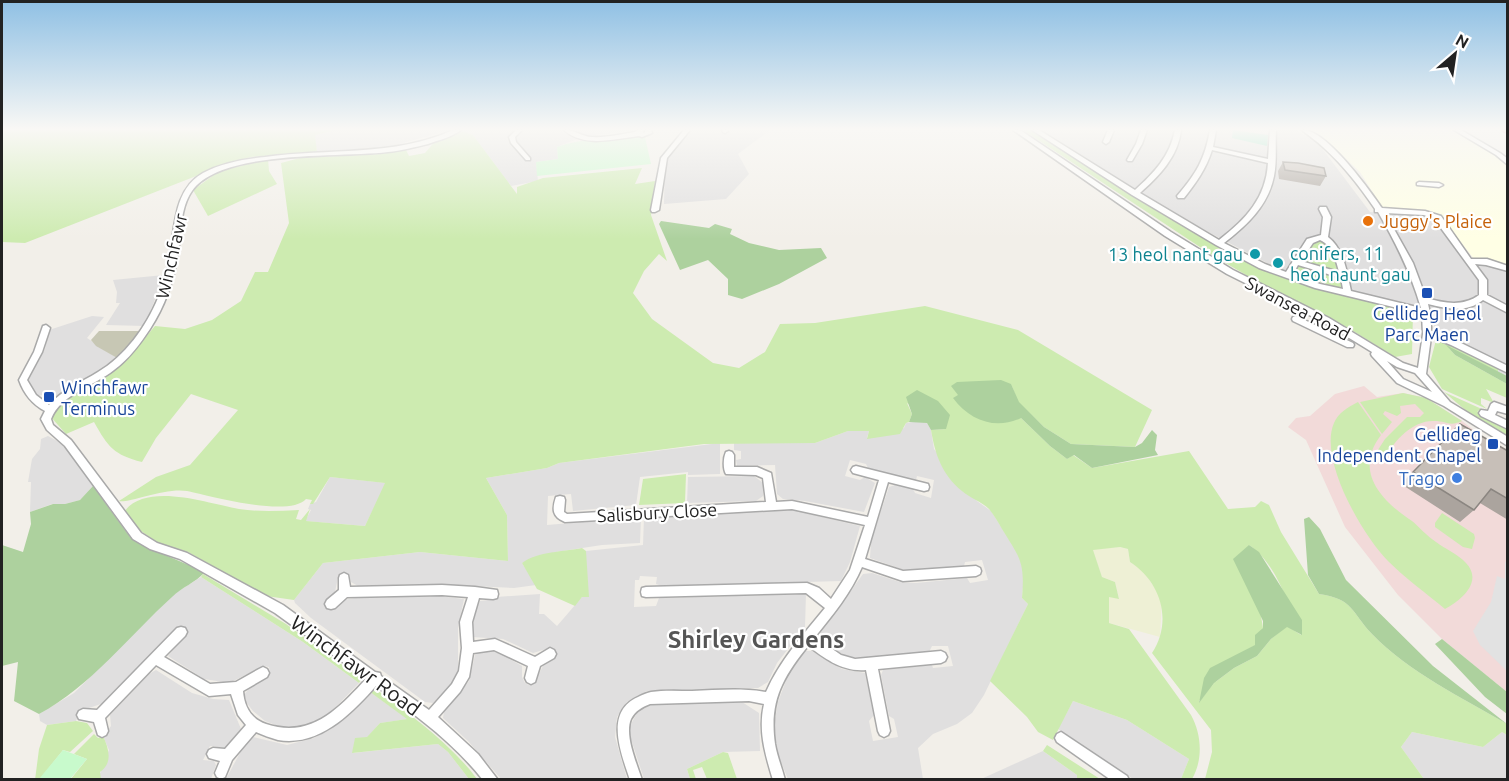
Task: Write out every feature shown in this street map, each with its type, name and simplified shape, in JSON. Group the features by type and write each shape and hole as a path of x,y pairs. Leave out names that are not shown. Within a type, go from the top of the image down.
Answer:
{"street":[{"name":"Winchfawr","path":"49,409 59,400 112,368 133,347 154,318 174,258 180,209 190,187 228,166"},
{"path":"655,210 663,166"},
{"name":"Swansea Road","path":"1069,166 1168,234 1258,287 1342,329 1399,367 1422,375 1448,404"},
{"path":"1093,166 1219,243 1262,266 1348,294 1426,312"},
{"path":"1135,193 1162,166"},
{"path":"1181,196 1197,180 1203,166"},
{"path":"1219,243 1246,223 1265,195 1270,166"},
{"path":"1348,166 1378,210 1408,261 1423,300 1428,333 1422,357 1423,383 1413,386"},
{"path":"1419,184 1439,185"},
{"path":"1323,209 1327,217 1324,239"},
{"path":"1378,210 1425,213 1438,218 1484,280 1483,296"},
{"path":"1288,275 1310,241 1313,238 1324,239 1335,246 1348,294"},
{"path":"1470,261 1487,262 1508,269"},
{"path":"1297,262 1343,276"},
{"path":"1423,300 1458,306 1470,305 1483,296"},
{"path":"1483,296 1508,310"},
{"path":"1296,319 1350,345"},
{"path":"46,328 39,352 23,380 32,397 49,409"},
{"path":"1334,338 1342,329"},
{"path":"1428,333 1454,343 1505,370"},
{"path":"1399,367 1422,357"},
{"name":"Swansea Road","path":"1399,367 1400,381 1448,404 1508,442"},
{"path":"1508,411 1494,406 1487,415 1508,426"},
{"name":"Winchfawr Road","path":"49,409 46,419 50,427 68,443 137,536 154,546 183,556 207,568 279,609 430,718 474,758 492,780"},
{"path":"729,455 729,471 757,471 768,476 771,506"},
{"path":"856,470 924,487"},
{"path":"779,780 766,739 771,699 780,672 851,580 885,477"},
{"name":"Salisbury Close","path":"560,500 559,514 565,518 803,506 870,522"},
{"path":"858,561 903,576 976,571"},
{"path":"344,578 345,592"},
{"path":"646,592 807,588 816,592 831,606"},
{"path":"331,604 345,592 413,590 493,594"},
{"path":"430,718 462,681 465,673 468,648 466,622 475,592"},
{"path":"83,715 99,716 181,632"},
{"path":"806,638 838,660 855,665 941,657"},
{"path":"468,648 495,645 534,663"},
{"path":"531,678 534,663 550,654"},
{"path":"156,659 209,690 237,688 263,673"},
{"path":"871,664 884,731"},
{"path":"237,688 239,706 254,725 288,736 315,730 334,719 376,677"},
{"path":"636,780 622,736 626,714 641,701 649,698 749,695 771,699"},
{"path":"99,716 102,731"},
{"path":"221,773 228,756 254,725"},
{"path":"1061,738 1123,780"},
{"path":"213,754 228,756"}],"shaded area":[{"path":"496,166 536,166 538,181 511,186"},
{"path":"665,166 745,166 749,174 726,199 664,204"},
{"path":"1100,166 1336,166 1370,212 1429,216 1435,219 1464,258 1507,266 1507,376 1437,341 1432,314 1304,279 1269,264 1180,217"},
{"path":"1354,166 1507,166 1507,266 1474,259 1440,215 1428,210 1382,207"},
{"path":"164,275 145,326 106,325 120,303 116,303 117,292 113,280"},
{"path":"92,316 104,317 87,338 119,359 64,395 48,396 47,393 36,397 28,380 45,349 49,330"},
{"path":"99,331 143,331 119,359 96,346 91,340"},
{"path":"1364,386 1377,397 1403,393 1426,398 1462,421 1494,446 1507,451 1507,692 1442,639 1398,595 1345,527 1306,440 1288,427 1296,418 1310,416 1335,394"},
{"path":"920,421 927,423 931,430 934,449 977,501 991,511 1021,558 1024,576 1022,598 1028,604 984,695 972,713 957,724 933,734 918,748 923,779 788,779 775,748 774,726 778,702 788,675 805,651 812,651 842,669 865,673 874,715 869,721 873,741 898,737 894,719 889,716 881,675 883,670 932,665 933,668 953,666 948,646 932,646 929,652 859,658 846,656 827,645 820,637 821,632 863,574 872,573 900,582 916,583 967,578 970,583 988,580 982,560 965,562 964,566 904,570 870,558 871,541 889,487 895,485 913,489 915,493 931,498 934,480 917,476 916,480 868,468 866,464 850,460 845,476 860,480 865,477 875,483 864,512 783,499 777,494 775,465 737,466 736,460 741,459 741,451 734,450 734,443 815,443 848,431 863,429 869,431 867,438 904,428 906,423"},
{"path":"48,436 63,444 93,486 80,500 65,504 52,504 30,512 31,482 28,482 32,459 40,449 41,439"},
{"path":"720,443 720,474 688,475 688,472 640,477 636,505 573,511 571,494 548,496 547,525 641,517 640,543 602,545 556,552 522,563 536,585 514,588 429,584 358,586 351,582 349,574 338,577 335,592 325,603 355,598 439,596 464,599 458,628 458,671 452,683 433,703 425,702 311,618 295,603 294,600 323,563 420,552 508,561 507,515 486,478 547,468 559,463"},
{"path":"754,476 763,483 763,496 756,501 687,503 688,477"},
{"path":"330,477 386,483 365,526 305,521 311,510 308,509 310,504 316,502"},
{"path":"793,510 860,526 850,562 841,581 662,586 656,584 657,577 640,576 639,580 635,580 634,607 656,606 659,598 806,594 805,627 777,663 768,682 758,688 647,691 627,702 617,717 615,737 627,779 501,779 468,741 443,718 444,712 469,681 475,655 479,651 489,650 501,654 522,666 522,677 529,685 534,683 543,666 554,659 555,654 550,648 533,653 503,639 472,637 474,614 480,601 496,599 496,597 540,594 539,614 544,614 557,626 582,597 586,551 643,545 644,517"},
{"path":"1120,547 1128,549 1130,562 1143,570 1162,599 1160,637 1109,623 1109,596 1119,598 1115,582 1102,577 1092,549"},
{"path":"1507,559 1507,671 1480,645 1473,631 1491,602 1497,576 1505,579"},
{"path":"201,577 303,642 359,683 328,715 319,721 291,728 278,726 265,721 253,711 244,695 250,687 267,678 270,673 269,667 264,666 229,683 204,679 168,656 186,634 187,630 183,626 174,630 104,703 80,711 76,721 47,725 40,721 39,714 74,693 174,594"},
{"path":"156,670 192,693 213,699 229,700 241,729 225,748 210,746 203,760 214,761 216,765 211,779 101,780 99,776 109,750 103,736 111,726 110,715 149,674"},
{"path":"370,692 408,719 380,723 353,753 438,744 448,752 469,779 216,780 227,777 241,751 253,737 287,745 314,738 342,721"},
{"path":"1073,701 1127,720 1189,759 1181,779 1133,779 1058,729"},
{"path":"742,702 759,713 760,751 723,752 687,769 690,779 644,779 630,736 630,726 638,711 651,705"},
{"path":"1412,732 1483,747 1502,732 1507,735 1507,779 1424,779 1401,747"},
{"path":"1043,751 1077,775 1077,780 979,780"}],"green space":[{"path":"2,166 221,166 25,243 2,242"},
{"path":"239,166 269,166 277,184 208,216 193,190 218,172"},
{"path":"281,166 496,166 517,194 517,187 543,178 642,168 635,184 655,181 651,215 667,261 659,254 644,271 633,293 652,319 713,363 739,368 765,352 780,324 815,323 925,306 1018,330 1152,410 1135,447 1071,444 1044,427 1018,402 1011,384 1021,418 1050,446 1067,459 1073,455 1092,468 1189,451 1228,509 1255,507 1261,501 1269,505 1281,532 1319,594 1346,603 1387,648 1436,684 1507,724 1507,735 1502,732 1483,747 1412,732 1401,747 1424,779 1205,779 1212,752 1211,730 1152,653 1162,628 1160,603 1149,580 1130,562 1128,549 1120,547 1093,550 1102,577 1115,582 1119,599 1109,597 1109,623 1129,629 1191,715 1200,747 1196,772 1192,779 1181,779 1189,759 1127,720 1073,701 1053,740 1038,732 1027,717 990,681 1028,604 1022,598 1023,576 1020,561 989,509 962,491 944,471 937,456 931,430 946,429 907,403 912,414 900,434 867,439 869,431 848,431 815,443 704,444 559,463 547,468 486,478 507,515 508,561 420,552 323,563 294,600 266,596 188,552 157,542 135,527 124,512 134,503 162,496 179,497 246,510 299,510 296,519 301,520 310,509 306,521 365,526 385,483 330,477 313,504 310,504 312,500 306,499 297,504 267,506 178,490 119,501 156,477 190,465 238,410 191,394 156,438 142,462 113,449 103,438 94,422 66,434 50,416 55,408 71,395 117,368 155,326 185,329 212,320 241,301 255,272 268,272 289,223","holes":["1249,545 1259,553 1274,574 1301,635 1287,626 1271,639 1257,656 1234,668 1215,682 1239,654 1256,645 1263,628"]},
{"path":"536,166 628,166 537,176"},
{"path":"1078,166 1088,166 1261,267 1323,290 1413,313 1412,354 1395,357 1350,329 1263,285 1212,255"},
{"path":"661,221 709,228 715,224 732,229 730,234 749,243 779,250 821,248 827,258 779,284 742,299 728,295 728,279 708,260 680,270 659,224"},
{"path":"1315,239 1320,239 1333,247 1338,270 1332,271 1303,261 1302,258"},
{"path":"1298,264 1339,276 1343,287 1339,288 1294,274 1293,271"},
{"path":"1440,339 1498,367 1498,372 1448,347 1455,355 1507,384 1507,398 1486,389 1494,403 1481,398 1481,404 1487,409 1442,389 1429,367 1436,340"},
{"path":"1446,345 1507,376 1507,384 1455,355"},
{"path":"1001,380 1011,384 1019,402 1044,427 1071,444 1135,447 1142,443 1152,430 1157,435 1155,450 1158,455 1092,468 1074,455 1067,459 1021,418 1002,423 984,421 967,413 953,398 958,395 951,386 957,382"},
{"path":"917,390 938,401 950,415 946,429 931,430 927,423 909,422 912,414 906,397"},
{"path":"1444,392 1484,410 1477,411 1507,430 1507,436 1470,414"},
{"path":"1403,393 1426,398 1462,421 1451,424 1434,421 1412,427 1399,438 1386,457 1376,453 1385,439 1407,417 1420,417 1424,413 1415,404 1400,406 1401,413 1397,416 1385,411 1383,414 1392,422 1382,434 1360,402"},
{"path":"1358,402 1381,435 1373,448 1370,461 1371,473 1382,495 1433,540 1463,560 1471,570 1471,584 1468,590 1445,609 1408,579 1378,549 1356,516 1337,476 1332,456 1331,438 1334,423 1347,408"},
{"path":"686,474 685,503 639,505 643,479"},
{"path":"93,486 130,537 151,549 205,572 172,597 109,660 75,690 39,714 14,701 18,662 2,666 2,545 23,552 31,524 30,512 53,504 80,500"},
{"path":"1442,513 1474,534 1472,549 1463,547 1435,527"},
{"path":"1309,517 1320,529 1346,580 1433,666 1507,724 1436,684 1403,661 1372,634 1346,603 1319,594 1308,575 1304,519"},
{"path":"1249,545 1259,552 1302,620 1302,635 1287,627 1271,639 1257,656 1234,668 1214,683 1199,703 1204,678 1210,668 1255,645 1255,635 1263,628 1263,621 1233,559"},
{"path":"582,548 586,551 589,597 582,597 575,606 537,589 522,563 543,554"},
{"path":"203,574 286,624 359,677 361,680 359,683 303,642 201,577"},
{"path":"1442,639 1507,692 1507,714 1485,697 1435,644"},
{"path":"377,690 443,742 477,779 469,779 448,752 438,744 352,753 355,738 367,737 380,723 407,719 370,692"},
{"path":"76,721 87,723 93,731 70,752 63,750 40,779 42,779 35,780 39,749 47,725"},
{"path":"94,734 98,738 103,736 108,751 107,764 100,772 101,779 70,780 87,759 74,754"},
{"path":"1047,745 1100,779 1077,779 1077,775 1043,751"},
{"path":"63,750 87,759 70,779 39,779"},
{"path":"723,752 728,753 737,779 707,779 702,767 693,770 696,779 690,779 687,769"}],"building":[{"path":"1284,166 1316,166 1324,168 1326,176 1285,170"},
{"name":"Trago","path":"1460,424 1508,451 1508,499 1491,489 1474,510 1413,472"}],"place":[{"name":"Juggy's Plaice","path":"1368,221"},
{"name":"13 heol nant gau","path":"1255,254"},
{"name":"conifers, 11 heol naunt gau","path":"1278,263"},
{"name":"Gellideg Heol Parc Maen","path":"1427,293"},
{"name":"Winchfawr Terminus","path":"49,397"},
{"name":"Gellideg Independent Chapel","path":"1493,444"},
{"name":"Trago","path":"1457,478"}],"district":[{"name":"Shirley Gardens","path":"756,639"}]}
